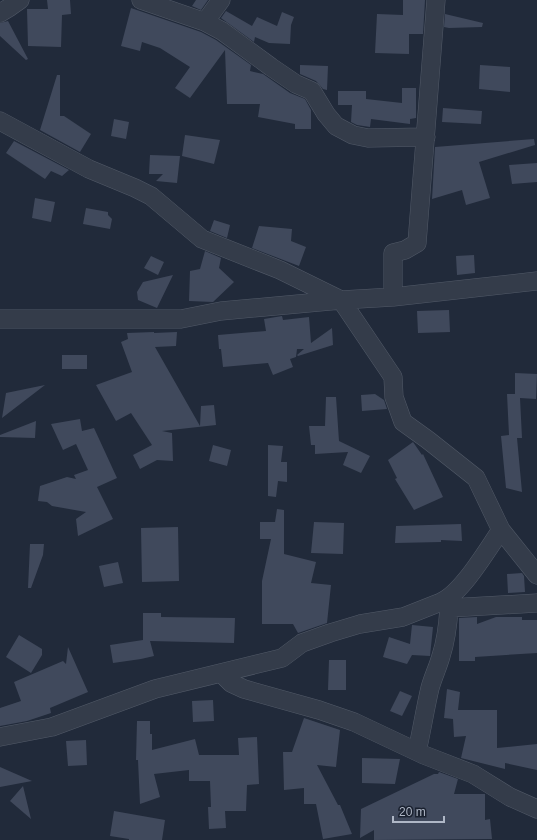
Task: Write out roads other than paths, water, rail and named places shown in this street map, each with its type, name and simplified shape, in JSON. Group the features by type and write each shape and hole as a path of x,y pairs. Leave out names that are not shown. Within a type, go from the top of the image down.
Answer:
{"street":[{"path":"0,13 20,0"},
{"path":"141,0 205,22 222,31 296,84 312,91 326,114 336,126 353,135 368,138 426,137"},
{"path":"205,22 221,0"},
{"path":"393,297 393,252 405,250 417,243 436,0"},
{"path":"0,121 89,170 151,196 202,239 280,270 341,300 393,377 394,397 403,422 476,478 501,530 537,575"},
{"path":"0,319 181,319 221,311 341,300 393,297 537,281"},
{"path":"416,751 434,674 442,650 444,600 461,586 501,530"},
{"path":"0,736 52,727 156,689 282,658 302,644 330,633 360,624 403,617 445,605 537,603"},
{"path":"221,673 231,684 244,689 326,712 354,722 416,751 473,774 510,797 537,809"}]}
